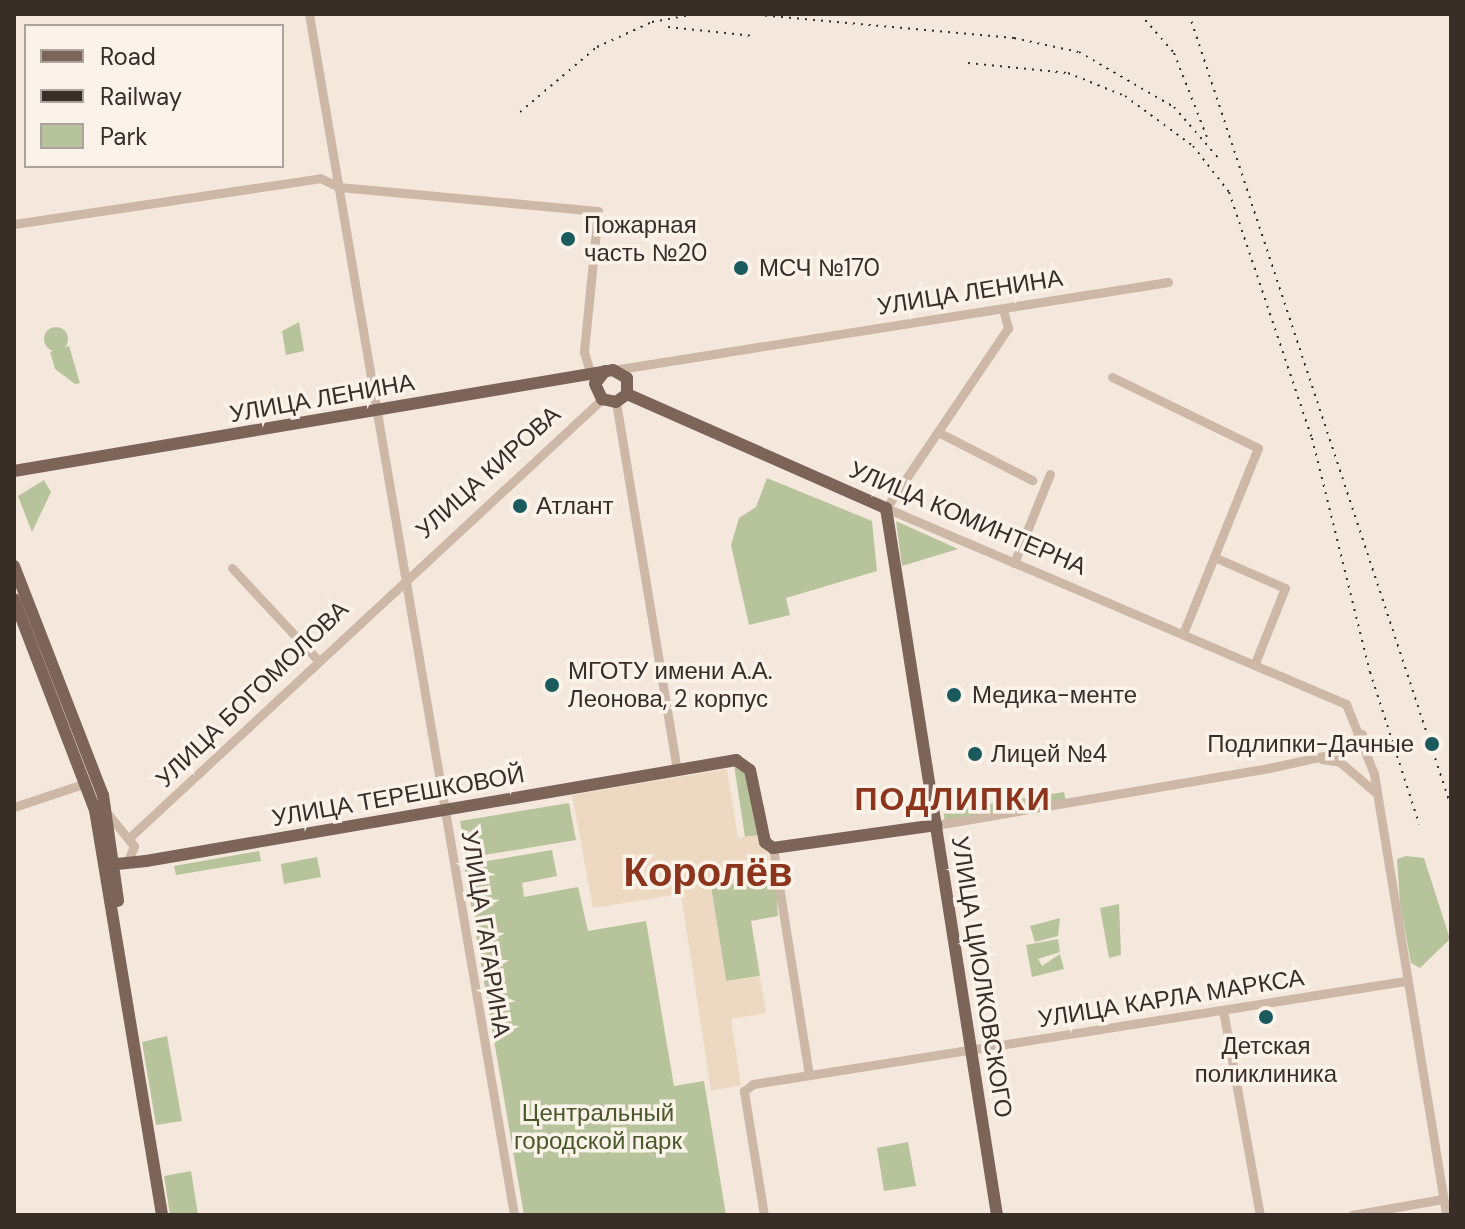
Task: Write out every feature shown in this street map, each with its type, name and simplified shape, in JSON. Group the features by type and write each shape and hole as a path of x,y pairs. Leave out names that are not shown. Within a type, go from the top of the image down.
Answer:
{"main road":[{"name":"УЛИЦА ЛЕНИНА","path":"14,471 374,410 593,379 609,370"},
{"path":"593,379 602,399 622,398 627,378 609,370"},
{"name":"УЛИЦА КОМИНТЕРНА","path":"622,398 886,508"},
{"name":"УЛИЦА ЦИОЛКОВСКОГО","path":"886,508 997,1215"},
{"path":"14,566 108,814 127,999"},
{"path":"14,599 115,861 127,999 162,1215"},
{"name":"УЛИЦА ТЕРЕШКОВОЙ","path":"115,861 446,810 677,770 745,764 769,845"},
{"path":"769,845 936,825"}],"street":[{"name":"УЛИЦА ГАГАРИНА","path":"309,14 402,578 446,810 514,1215"},
{"path":"14,224 302,179 339,187 598,211 584,352 593,379"},
{"name":"УЛИЦА ЛЕНИНА","path":"609,370 1168,282"},
{"path":"886,508 1008,328 1003,310"},
{"path":"627,378 637,366"},
{"path":"1112,377 1258,448 1183,634"},
{"path":"622,398 677,770"},
{"name":"УЛИЦА КИРОВА","path":"402,578 602,399"},
{"path":"938,432 1032,480"},
{"path":"1014,563 1050,474"},
{"name":"УЛИЦА КОМИНТЕРНА","path":"886,508 1324,692 1346,704 1362,734 1374,774 1405,981 1446,1215"},
{"path":"1214,557 1285,588 1255,663"},
{"path":"232,568 317,659"},
{"name":"УЛИЦА БОГОМОЛОВА","path":"129,838 402,578"},
{"path":"936,825 1342,752 1362,734"},
{"path":"1310,758 1340,762 1362,776 1376,793"},
{"path":"1362,776 1374,774"},
{"path":"14,807 86,783"},
{"path":"108,814 129,838 135,851 115,861"},
{"path":"769,845 809,1075"},
{"name":"УЛИЦА КАРЛА МАРКСА","path":"764,1215 744,1091 753,1084 1405,981"},
{"path":"1223,1010 1260,1215"},
{"path":"1352,1215 1443,1199"}],"green space":[{"path":"299,322 304,351 286,355 282,331"},
{"path":"56,327 64,331 68,339 64,347 56,351 48,347 44,339 48,331"},
{"path":"69,346 80,383 75,384 55,369 50,352"},
{"path":"767,478 872,521 877,571 786,598 790,615 749,625 731,545 739,518 756,507"},
{"path":"44,480 51,492 32,532 18,496"},
{"path":"896,521 958,549 902,566"},
{"path":"734,765 745,767 760,835 745,837"},
{"path":"1064,792 1066,801 945,821 943,811"},
{"path":"569,803 576,840 466,858 460,821"},
{"name":"Центральный городской парк","path":"552,850 557,876 522,883 524,897 578,887 588,931 646,921 674,1086 704,1081 726,1215 524,1215 464,865"},
{"path":"259,851 261,861 176,875 174,866"},
{"path":"1406,856 1424,858 1450,939 1420,968 1411,963 1400,904 1397,859"},
{"path":"317,857 321,877 284,884 281,864"},
{"path":"776,877 778,916 751,921 760,976 726,981 711,887"},
{"path":"1119,904 1121,955 1109,958 1100,908"},
{"path":"1060,918 1058,936 1035,942 1030,926"},
{"path":"1058,939 1060,952 1038,959 1042,966 1060,954 1064,969 1032,977 1026,945"},
{"path":"167,1036 182,1121 156,1125 142,1042"},
{"path":"908,1142 916,1186 884,1191 877,1148"},
{"path":"191,1171 198,1215 170,1215 164,1176"}],"shaded area":[{"path":"727,769 738,838 760,835 776,877 711,887 726,981 760,976 766,1013 731,1019 741,1085 711,1091 681,894 593,908 572,795"}],"railway":[{"path":"520,112 597,47 652,22 695,14"},
{"path":"749,14 1014,38 1079,52 1174,107 1220,160"},
{"path":"1140,14 1174,53 1207,137"},
{"path":"1189,14 1451,806"},
{"path":"668,27 754,36"},
{"path":"968,63 1068,73 1125,96 1193,146 1229,192 1312,438 1370,672 1419,824"}],"place":[{"name":"Пожарная часть №20","path":"568,239"},
{"name":"МСЧ №170","path":"741,268"},
{"name":"Атлант","path":"520,506"},
{"name":"МГОТУ имени А.А. Леонова, 2 корпус","path":"552,685"},
{"name":"Медика-менте","path":"954,695"},
{"name":"Подлипки-Дачные","path":"1432,744"},
{"name":"Лицей №4","path":"975,754"},
{"name":"Детская поликлиника","path":"1266,1017"}],"district":[{"name":"ПОДЛИПКИ","path":"953,799"},
{"name":"Королёв","path":"708,872"}]}
